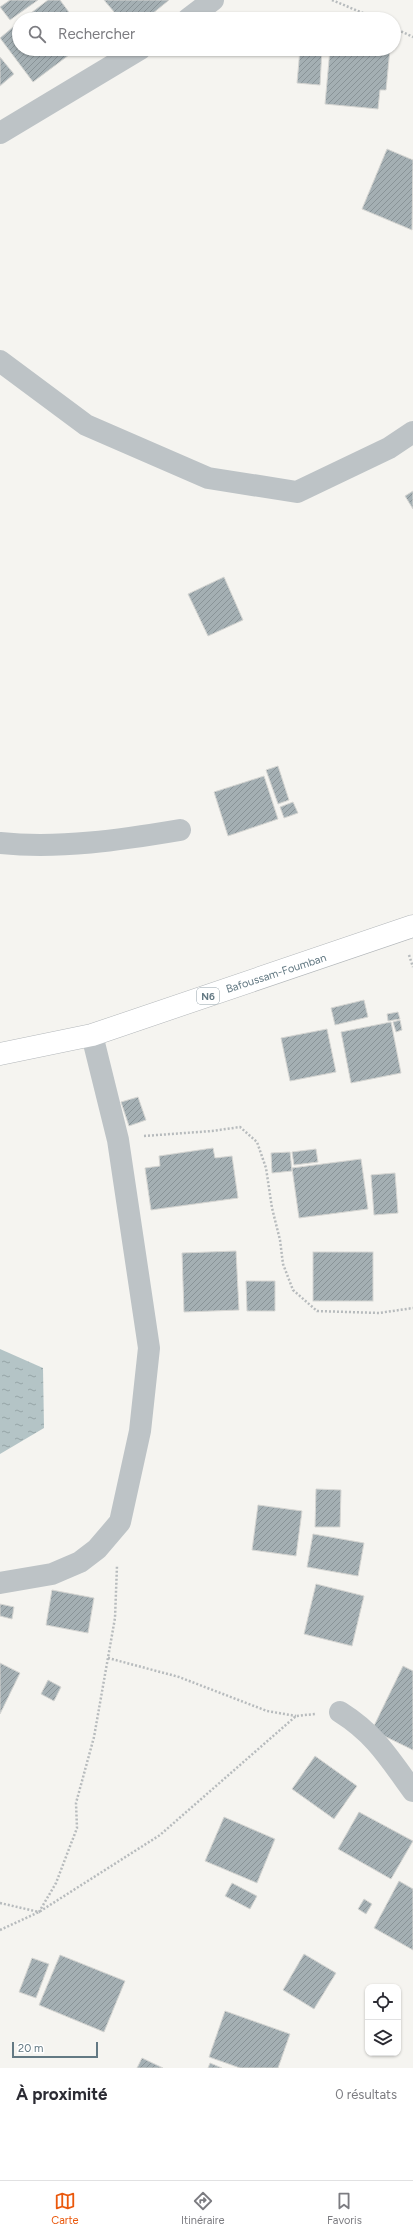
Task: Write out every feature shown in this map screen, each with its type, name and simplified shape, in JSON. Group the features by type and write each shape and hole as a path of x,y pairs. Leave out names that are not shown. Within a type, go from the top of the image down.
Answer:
{"highway":[{"name":"Bafoussam-Foumban","path":"0,1054 92,1035 413,926"}],"street":[{"path":"197,12 213,0"},
{"path":"0,133 128,56"},
{"path":"0,361 86,425 208,478 297,492 389,448 413,432"},
{"path":"0,843 29,846 98,841 180,830"},
{"path":"0,1584 52,1574 80,1562 97,1549 120,1522 140,1431 149,1348 118,1140 92,1035"},
{"path":"340,1712 361,1725 374,1739 413,1791"}],"path":[{"path":"332,0 360,12"},
{"path":"401,31 413,37"},
{"path":"118,1140 146,1135 212,1131 240,1127 257,1142 266,1168 272,1208 280,1240 282,1264 293,1290 317,1311 379,1313 413,1308"},
{"path":"39,1912 56,1883 78,1828 76,1804 94,1737 115,1618 120,1522"},
{"path":"108,1658 179,1677 268,1711 296,1716 340,1712"},
{"path":"0,1930 39,1912 160,1835 296,1716"},
{"path":"0,1903 39,1912"}],"water":[{"path":"0,1349 43,1368 44,1428 0,1454"}],"building":[{"path":"10,0 38,0 21,12 12,12 12,19 10,20 0,7"},
{"path":"48,0 60,0 69,12 32,12"},
{"path":"104,0 169,0 154,12 114,12"},
{"path":"12,28 12,54 0,38"},
{"path":"14,56 68,56 33,82"},
{"path":"299,56 322,56 320,85 297,83"},
{"path":"329,56 389,56 386,90 380,90 378,109 325,104"},
{"path":"0,57 14,74 0,86"},
{"path":"387,149 413,160 412,230 362,209"},
{"path":"413,491 413,509 405,496"},
{"path":"224,577 243,620 208,636 188,594"},
{"path":"278,766 289,800 278,804 266,770"},
{"path":"264,776 278,819 228,836 214,792"},
{"path":"293,802 298,813 284,818 280,807"},
{"path":"364,1000 368,1017 335,1025 331,1008"},
{"path":"398,1012 400,1019 388,1021 387,1014"},
{"path":"400,1020 402,1030 396,1032 393,1022"},
{"path":"391,1022 401,1073 351,1083 341,1032"},
{"path":"327,1029 336,1072 290,1081 281,1038"},
{"path":"138,1097 146,1120 129,1126 121,1102"},
{"path":"213,1148 215,1158 232,1156 238,1198 151,1210 145,1168 160,1166 159,1156"},
{"path":"316,1149 318,1162 294,1165 292,1152"},
{"path":"290,1152 292,1171 272,1173 271,1153"},
{"path":"361,1159 368,1209 299,1218 292,1168"},
{"path":"395,1173 398,1213 374,1215 371,1175"},
{"path":"236,1251 239,1310 184,1312 182,1253"},
{"path":"313,1252 373,1252 373,1301 313,1301"},
{"path":"246,1281 275,1281 275,1311 247,1311"},
{"path":"316,1489 341,1490 340,1527 315,1527"},
{"path":"258,1505 302,1511 296,1556 252,1550"},
{"path":"313,1534 364,1543 358,1576 307,1567"},
{"path":"316,1584 364,1596 352,1646 304,1634"},
{"path":"52,1590 94,1598 88,1633 46,1625"},
{"path":"0,1604 14,1607 12,1619 0,1616"},
{"path":"0,1663 20,1673 0,1714"},
{"path":"403,1666 413,1671 413,1750 372,1730"},
{"path":"48,1680 61,1687 54,1701 41,1694"},
{"path":"315,1756 357,1786 334,1819 292,1789"},
{"path":"359,1812 413,1841 391,1879 338,1849"},
{"path":"224,1817 275,1839 257,1883 205,1861"},
{"path":"399,1881 413,1889 413,1950 374,1928"},
{"path":"232,1883 257,1896 250,1909 225,1896"},
{"path":"364,1899 372,1904 366,1914 358,1909"},
{"path":"304,1954 336,1973 314,2009 283,1990"},
{"path":"60,1955 125,1981 104,2032 39,2005"},
{"path":"32,1958 49,1964 36,1998 19,1992"},
{"path":"225,2011 290,2034 278,2068 240,2068 209,2057"},
{"path":"142,2058 163,2068 137,2068"},
{"path":"210,2063 222,2068 208,2068"}]}
